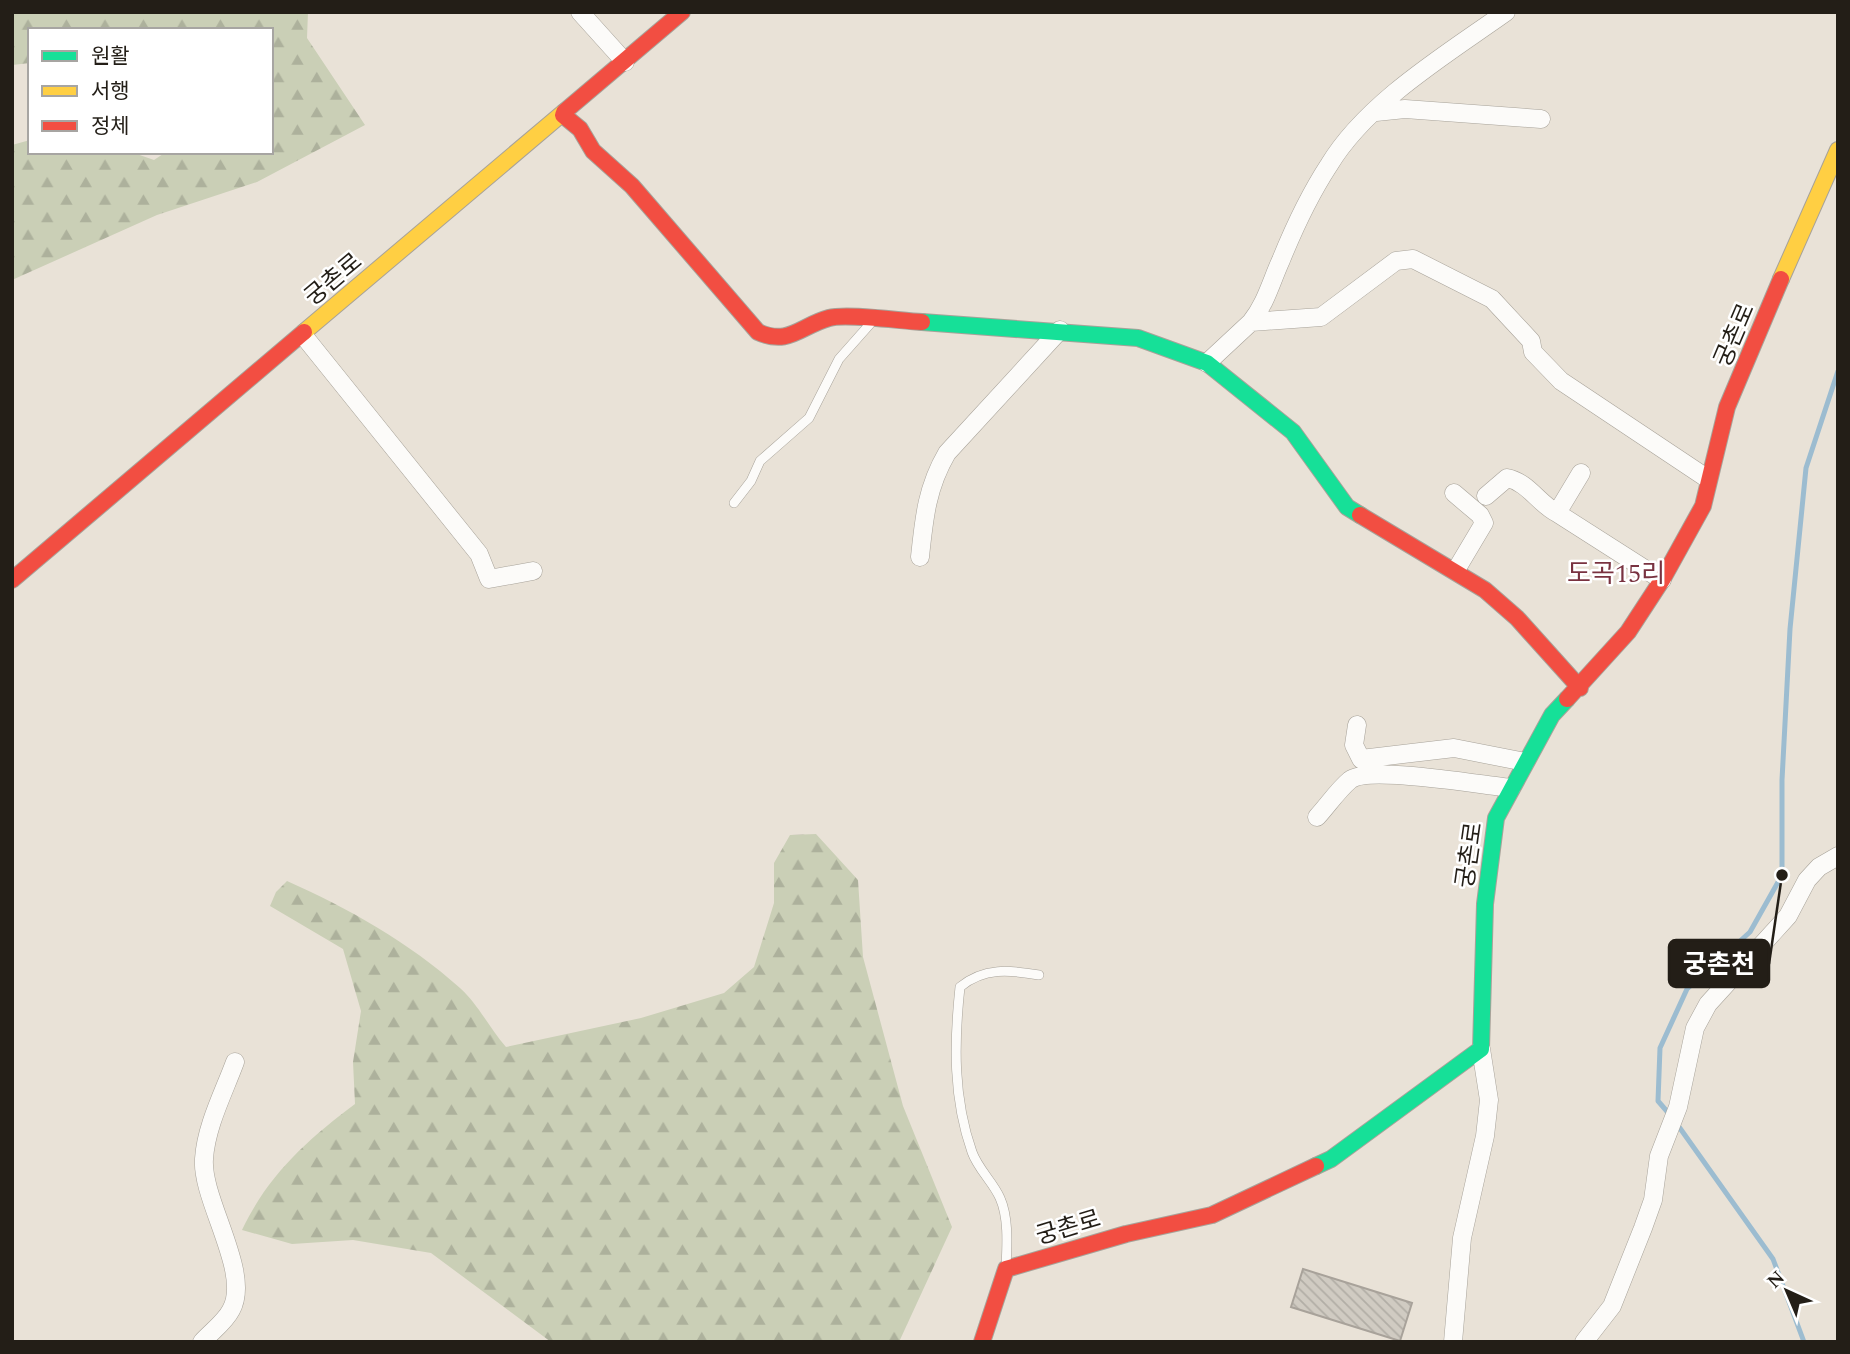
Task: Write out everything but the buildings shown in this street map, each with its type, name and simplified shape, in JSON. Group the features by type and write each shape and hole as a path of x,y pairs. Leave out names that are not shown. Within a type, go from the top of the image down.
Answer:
{"street":[{"path":"580,12 625,62"},
{"name":"궁촌로","path":"12,580 564,115 682,12"},
{"path":"1207,363 1262,309 1288,244 1330,162 1400,89 1506,12"},
{"path":"1376,112 1405,110 1541,119"},
{"path":"564,115 580,129 593,151 632,186 758,332 773,339 787,337 831,317 1060,330 1138,338 1207,363 1293,432 1347,507 1387,534 1455,570 1485,590 1517,618 1580,688"},
{"name":"궁촌로","path":"1006,1269 1126,1234 1212,1214 1331,1158 1481,1049 1485,904 1496,818 1552,715 1580,688 1628,632 1662,580 1703,506 1727,407 1838,150"},
{"path":"1251,322 1321,317 1396,261 1413,259 1492,299 1531,341 1534,352 1561,381 1708,479"},
{"path":"920,556 925,502 934,475 947,453 1060,330"},
{"path":"303,335 480,554 489,579 533,571"},
{"path":"1557,513 1581,473"},
{"path":"1486,496 1507,478 1518,480 1557,513 1662,580"},
{"path":"1454,493 1480,515 1484,523 1455,570"},
{"path":"1357,725 1354,745 1362,759 1454,748 1525,762"},
{"path":"1317,817 1351,779 1364,775 1388,773 1511,788"},
{"path":"1584,1342 1612,1306 1653,1200 1659,1156 1678,1107 1695,1027 1708,1004 1782,924 1807,880 1819,867 1838,856"},
{"path":"1453,1342 1462,1238 1489,1100 1481,1049"},
{"path":"202,1342 232,1310 235,1296 228,1246 205,1179 204,1159 208,1134 235,1062"},
{"path":"982,1342 1006,1269"}],"lane":[{"path":"734,503 751,481 760,461 809,418 839,359 873,320"},
{"path":"1006,1269 1007,1243 1000,1198 973,1156 956,1076 954,1043 960,987 971,978 1002,969 1039,975"}],"green space":[{"path":"12,12 308,12 307,38 365,125 257,182 157,215 12,280 12,145 28,141 28,154 137,154 154,160 163,154 273,154 273,28 28,28 28,63 12,65"},
{"path":"816,834 858,880 863,957 903,1106 952,1227 899,1342 551,1342 431,1253 353,1240 292,1244 242,1230 264,1192 290,1160 355,1104 353,1062 361,1011 343,949 270,906 276,892 287,881 355,915 420,956 466,994 506,1047 641,1018 724,993 754,967 774,903 774,863 790,835"}],"waterway":[{"path":"1671,1116 1658,1101 1660,1048 1687,989 1750,932 1782,875 1782,780 1790,629 1806,468 1838,371"},
{"path":"1677,1124 1773,1259 1804,1342"}],"traffic: fast":[{"path":"922,322 1138,338 1207,363 1293,432 1347,507 1360,515"},
{"path":"1316,1166 1331,1159 1481,1049 1485,904 1496,818 1552,715 1567,699"}],"traffic: slow":[{"path":"304,332 564,112"},
{"path":"1781,279 1838,150"}],"traffic: jam":[{"path":"564,112 682,12"},
{"path":"563,115 580,129 593,151 632,186 758,332 769,336 786,336 819,321 837,317 922,322"},
{"path":"1567,699 1628,632 1662,580 1703,506 1727,407 1781,279"},
{"path":"12,580 304,332"},
{"path":"1360,515 1485,590 1517,618 1580,688"},
{"path":"982,1342 1006,1269 1126,1234 1212,1215 1316,1166"}],"place":[{"name":"궁촌천","path":"1782,875"}],"district":[{"name":"도곡15리","path":"1616,573"}]}
